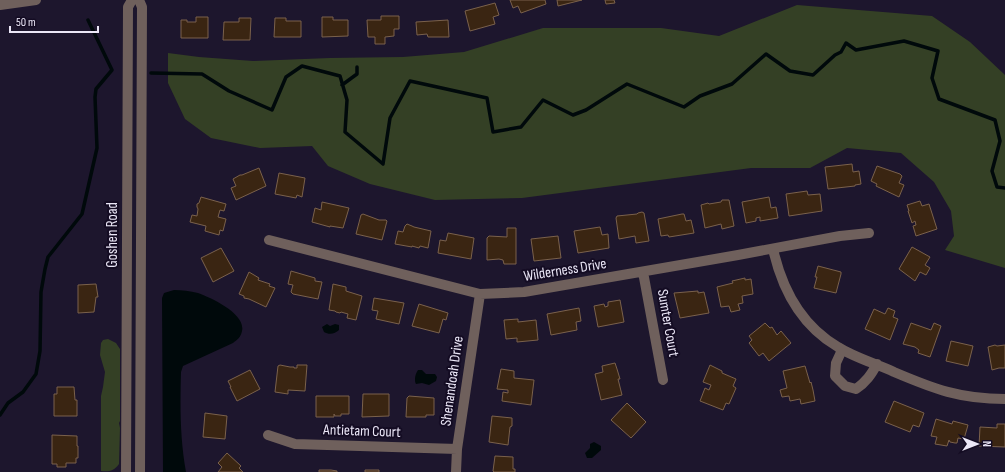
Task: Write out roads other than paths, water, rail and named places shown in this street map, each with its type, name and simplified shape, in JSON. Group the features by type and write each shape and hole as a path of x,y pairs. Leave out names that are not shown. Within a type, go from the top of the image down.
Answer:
{"street":[{"path":"0,5 36,0"},
{"name":"Goshen Road","path":"126,472 128,7 132,0"},
{"name":"Goshen Road","path":"140,0 142,7 140,472"},
{"name":"Wilderness Drive","path":"269,240 480,294 524,292 840,236 869,233"},
{"path":"773,249 782,283 800,313 825,338 842,350 931,387 950,393 970,397 1005,399"},
{"name":"Sumter Court","path":"643,272 663,380"},
{"name":"Shenandoah Drive","path":"456,472 480,294"},
{"path":"842,350 836,363 835,376 845,386 856,389 871,375 877,364"},
{"name":"Antietam Court","path":"268,435 295,444 458,449"}],"waterway":[{"path":"0,415 8,403 23,392 36,374 40,351 41,292 48,257 82,214 97,148 96,89 112,70 88,20"},
{"path":"151,73 202,74 229,91 272,110 286,77 302,66 340,76 347,100 345,132 383,164 390,118 410,81 487,98 493,132 521,127 543,100 573,115 586,110 627,84 684,107 700,96 732,84 766,54 790,71 813,75 835,55 841,52 846,43 856,50 904,41 938,51 932,78 939,99 995,120 1000,141 992,171 997,187 1005,188"},
{"path":"342,85 357,74 357,67"}]}
